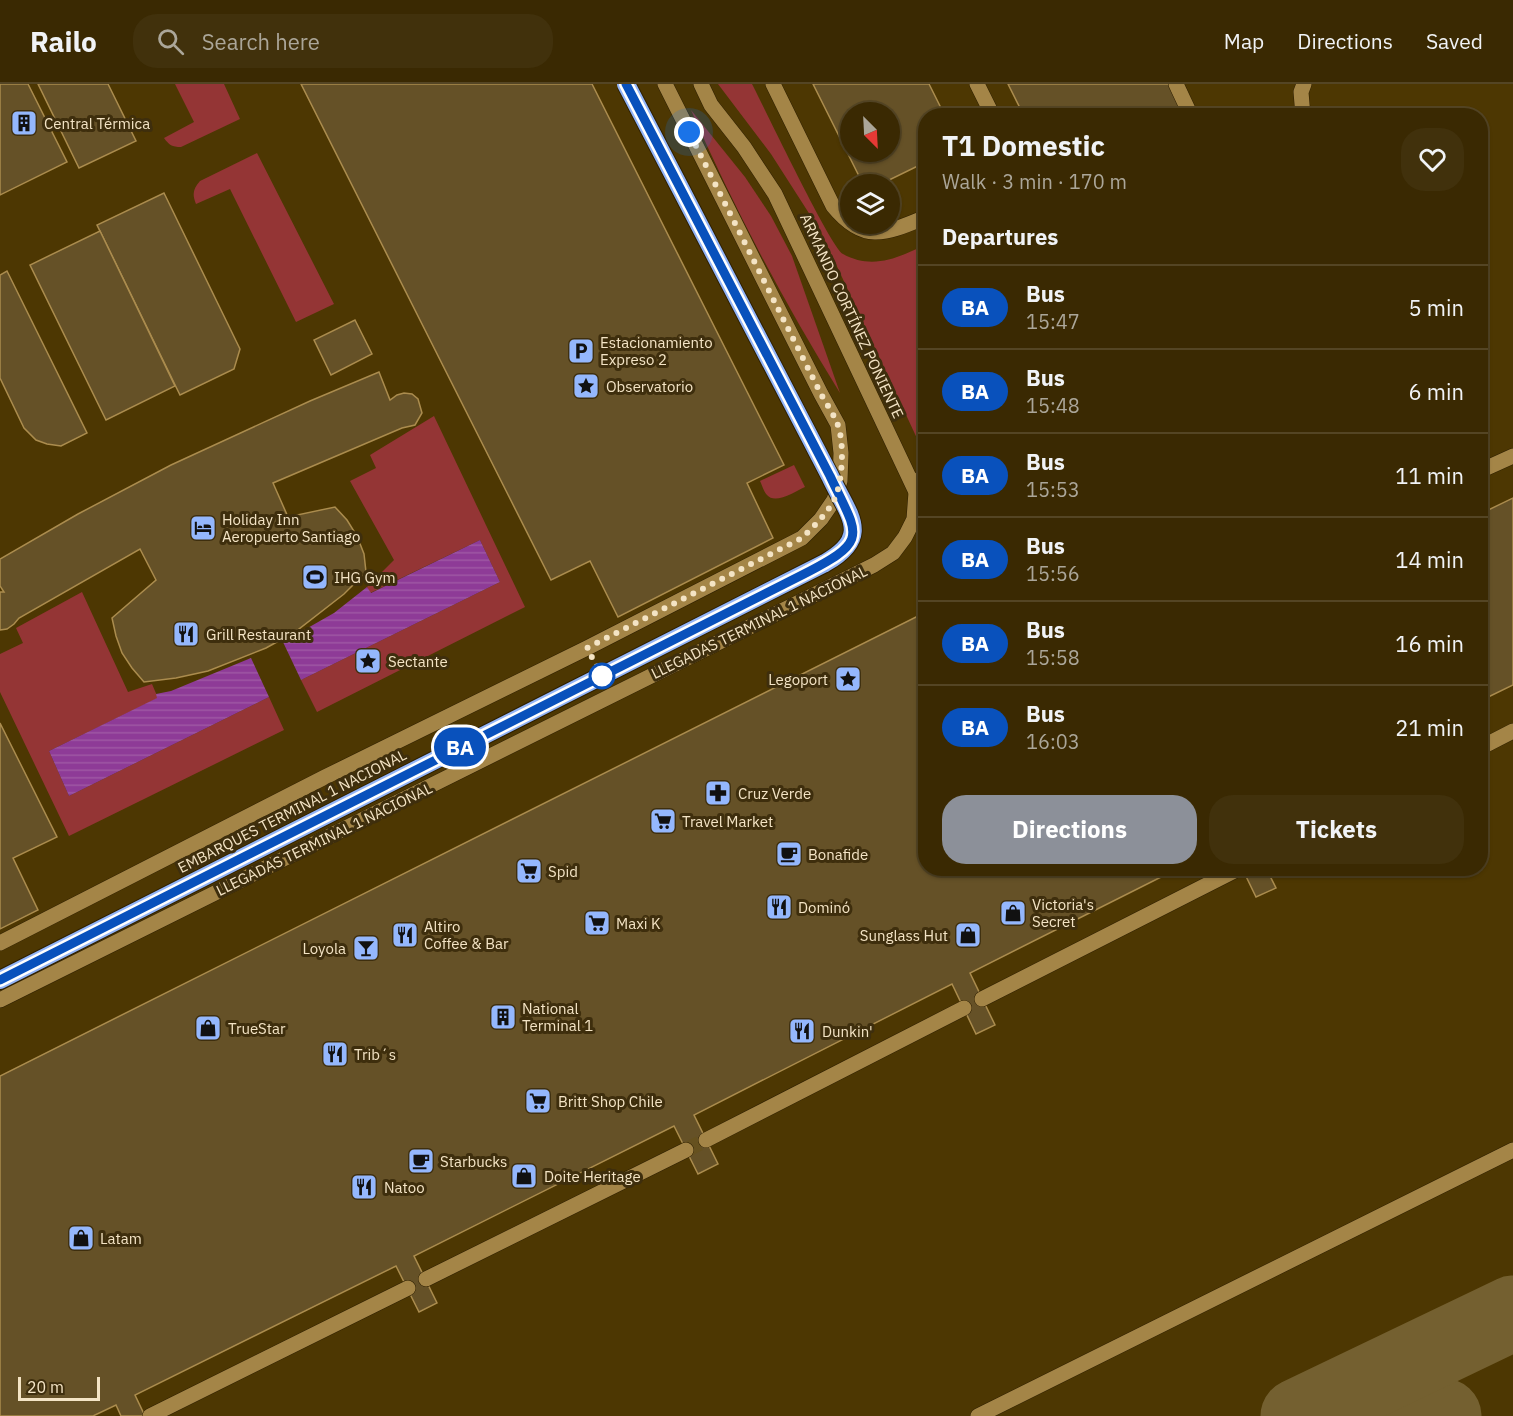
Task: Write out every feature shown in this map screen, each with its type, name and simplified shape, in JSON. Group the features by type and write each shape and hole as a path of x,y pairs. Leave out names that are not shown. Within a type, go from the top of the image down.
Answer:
{"highway":[{"name":"EMBARQUES TERMINAL 1 NACIONAL","path":"0,980 825,563 837,556 850,543 854,536 853,525 830,476 626,84"}],"lane":[{"path":"0,943 802,538 821,519 834,500 840,481 842,453 838,425 665,84"},
{"name":"ARMANDO CORTÍNEZ PONIENTE","path":"700,84 711,105 744,147 775,194 916,492 918,506"},
{"path":"773,84 833,206 846,221 861,230 878,232 895,230 918,220"},
{"path":"977,84 989,108"},
{"path":"1176,84 1187,108"},
{"path":"1302,108 1301,92 1304,84"},
{"path":"1488,467 1513,456"},
{"path":"916,492 918,486"},
{"name":"ARMANDO CORTÍNEZ PONIENTE","path":"874,565 893,553 918,522"},
{"name":"LLEGADAS TERMINAL 1 NACIONAL","path":"0,1000 874,565"},
{"path":"1488,744 1513,731"},
{"path":"982,999 1224,876"},
{"path":"706,1140 964,1008"},
{"path":"426,1279 686,1150"},
{"path":"978,1416 1513,1150"},
{"path":"150,1416 408,1288"}],"shaded area":[{"path":"175,84 224,84 240,119 181,147 171,145 164,138 194,122"},
{"path":"718,84 752,84 812,204 843,254 854,259 875,262 895,258 918,248 918,441 821,232 771,154"},
{"path":"691,110 745,177 771,216 792,256 840,393 799,325 761,254"},
{"path":"257,153 334,304 296,322 230,189 196,204 194,197 195,189 200,181"},
{"path":"434,416 525,607 317,712 301,680 500,582 480,540 370,593 367,587 394,560 350,481 376,468 370,455"},
{"path":"794,465 805,487 780,498 775,499 767,495 760,481"},
{"path":"480,540 500,582 301,680 283,642 334,613 367,587 371,593"},
{"path":"82,592 128,692 152,684 158,698 49,751 69,796 269,697 284,730 69,836 0,692 0,654 23,643 16,628"},
{"path":"251,658 269,697 69,796 49,751 157,698 156,694 171,691"}],"building":[{"name":"Central Térmica","path":"0,84 28,84 67,162 0,195"},
{"path":"38,84 108,84 136,141 79,168"},
{"name":"Estacionamiento Expreso 2","path":"301,84 592,84 784,465 747,483 773,538 618,617 590,561 551,580"},
{"path":"813,84 929,84 941,108 918,108 918,166 900,175 858,174 852,162 900,162 900,102 840,102 840,138"},
{"path":"1008,84 1170,84 1182,108 1020,108"},
{"path":"164,193 240,349 234,369 180,395 97,225"},
{"path":"100,231 175,386 106,420 30,265"},
{"path":"7,271 87,433 61,446 36,440 24,428 0,378 0,275"},
{"path":"355,320 372,354 331,375 314,340"},
{"name":"Holiday Inn Aeropuerto Santiago","path":"379,372 390,400 404,393 412,394 418,399 422,413 415,425 402,428 273,483 288,517 335,507 357,536 364,554 366,572 344,594 295,632 266,648 208,671 144,682 122,653 112,618 156,580 140,549 19,618 7,629 0,630 0,592 4,592 0,586 0,559 78,514 171,465"},
{"path":"1513,498 1513,685 1488,697 1488,510"},
{"name":"National Terminal 1","path":"918,616 918,876 1163,876 970,973 995,1025 976,1034 952,984 694,1115 718,1164 698,1174 674,1126 414,1256 437,1303 419,1312 396,1266 135,1395 145,1416 121,1416 116,1405 93,1416 0,1416 0,1076"},
{"path":"0,723 57,837 13,858 38,910 0,929"},
{"path":"1246,876 1270,876 1276,888 1256,897"}],"taxiway":[{"path":"1298,1416 1513,1313"},
{"path":"1329,1405 1387,1404 1416,1408 1444,1416"}],"tunnel":[{"path":"686,1150 706,1140"}],"bus line":[{"name":"BA","path":"0,980 299,827 644,656 804,574 846,549 854,536 853,525 830,476 626,84"}],"place":[{"name":"Central Térmica","path":"24,123"},
{"name":"Estacionamiento Expreso 2","path":"581,351"},
{"name":"Observatorio","path":"586,386"},
{"name":"Holiday Inn Aeropuerto Santiago","path":"203,528"},
{"name":"IHG Gym","path":"315,577"},
{"name":"Grill Restaurant","path":"186,634"},
{"name":"Sectante","path":"368,661"},
{"name":"Legoport","path":"848,679"},
{"name":"Cruz Verde","path":"718,793"},
{"name":"Travel Market","path":"663,821"},
{"name":"Bonafide","path":"789,854"},
{"name":"Spid","path":"529,871"},
{"name":"Dominó","path":"779,907"},
{"name":"Victoria's Secret","path":"1013,913"},
{"name":"Maxi K","path":"597,923"},
{"name":"Altiro Coffee & Bar","path":"405,935"},
{"name":"Sunglass Hut","path":"968,935"},
{"name":"Loyola","path":"366,948"},
{"name":"National Terminal 1","path":"503,1017"},
{"name":"TrueStar","path":"208,1028"},
{"name":"Dunkin'","path":"802,1031"},
{"name":"Trib´s","path":"335,1054"},
{"name":"Britt Shop Chile","path":"538,1101"},
{"name":"Starbucks","path":"421,1161"},
{"name":"Doite Heritage","path":"524,1176"},
{"name":"Natoo","path":"364,1187"},
{"name":"Latam","path":"81,1238"}],"route":[{"path":"602,676 587,648 802,538 821,519 834,500 840,481 842,453 838,425 689,132"}]}
